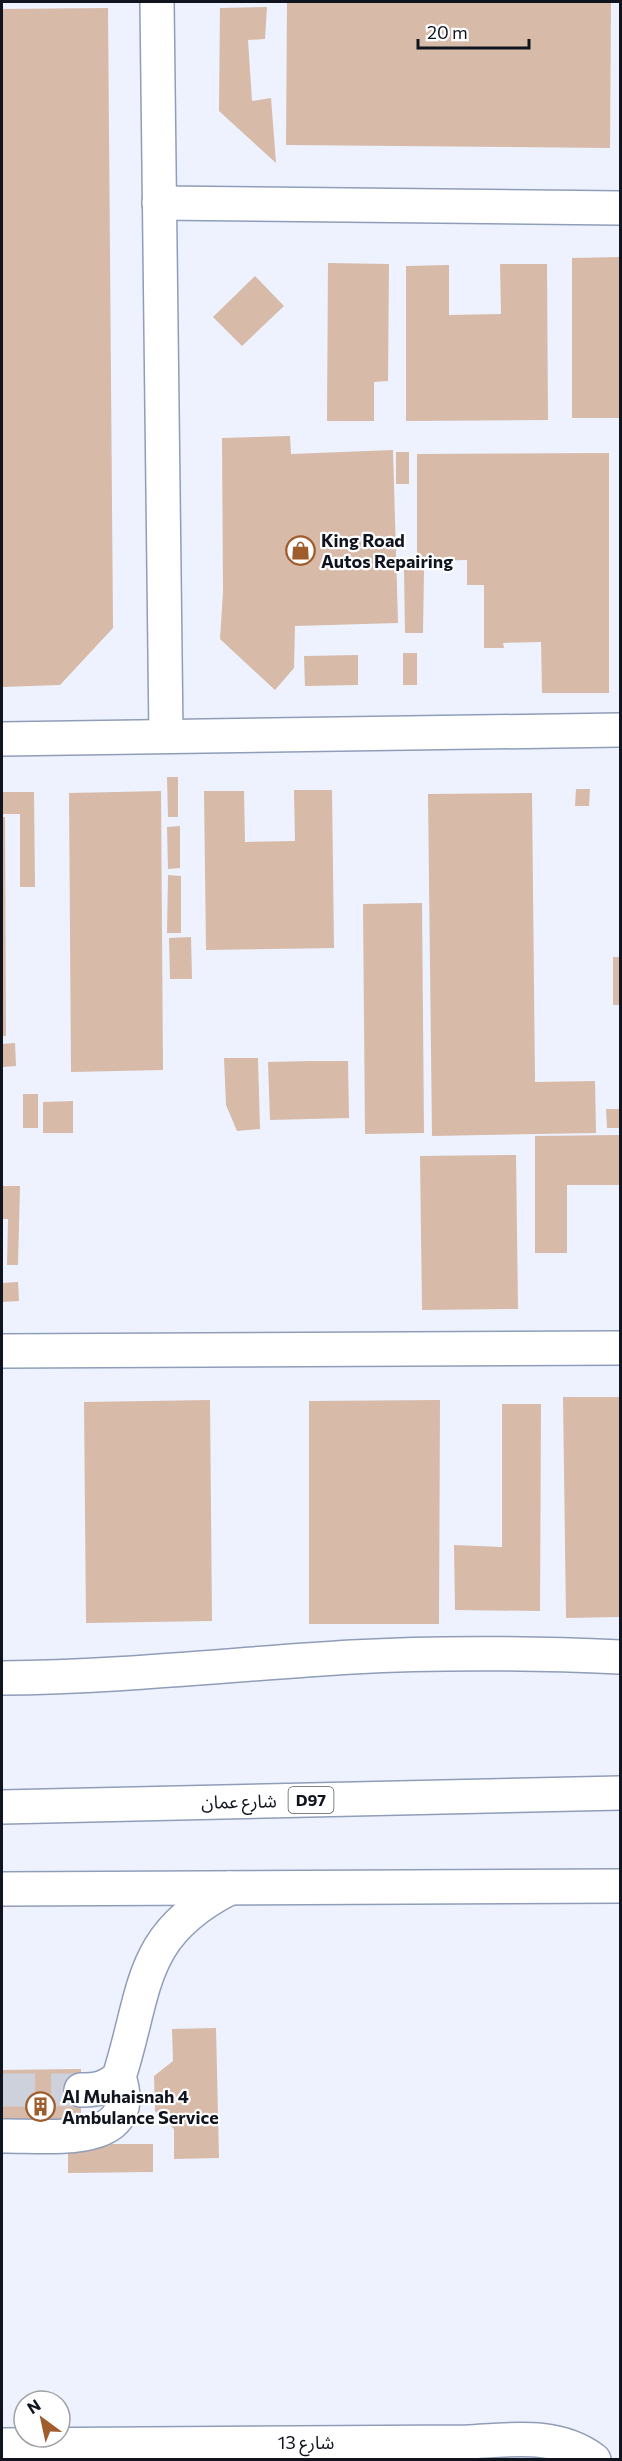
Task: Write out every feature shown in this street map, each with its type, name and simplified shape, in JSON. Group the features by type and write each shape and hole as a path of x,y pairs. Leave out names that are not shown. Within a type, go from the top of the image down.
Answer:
{"street":[{"path":"157,2 166,735"},
{"path":"159,203 621,208"},
{"path":"2,739 621,730"},
{"path":"2,1352 621,1348"},
{"path":"2,1678 68,1677 354,1657 536,1653 621,1657"},
{"name":"شارع عمان","path":"2,1807 621,1793"},
{"path":"2,1889 621,1886"},
{"path":"577,1887 621,1902"},
{"path":"2,2136 91,2133 109,2127 121,2113 126,2095 120,2077 148,1970 161,1943 188,1914 203,1902 230,1888"},
{"path":"81,2090 99,2090 120,2077"},
{"name":"شارع 13","path":"2,2445 97,2452 554,2441 581,2450 594,2460"},
{"name":"شارع 13","path":"467,2442 515,2460"}],"building":[{"path":"287,2 611,2 610,148 286,145"},
{"path":"267,7 265,39 248,40 252,101 271,98 276,163 219,111 220,8"},
{"path":"108,8 113,628 60,685 2,687 2,9"},
{"path":"620,257 620,418 572,418 572,258"},
{"path":"328,263 389,264 388,381 374,382 374,421 327,421"},
{"path":"500,264 547,264 548,420 406,421 406,266 449,265 449,315 501,314"},
{"path":"255,276 284,306 242,346 213,317"},
{"path":"290,436 291,454 393,450 398,623 295,626 294,668 275,690 220,639 223,592 222,438"},
{"path":"396,452 409,452 409,484 396,484"},
{"path":"609,453 609,693 542,693 541,642 503,643 504,648 484,648 484,585 467,585 467,560 417,561 417,454"},
{"path":"424,569 423,633 405,633 404,570"},
{"path":"403,653 417,653 417,685 403,685"},
{"path":"358,655 358,685 305,686 304,656"},
{"path":"167,777 178,777 178,817 168,817"},
{"path":"576,789 590,789 589,806 575,806"},
{"path":"294,790 332,790 334,948 206,950 204,791 244,791 245,842 295,841"},
{"path":"161,791 163,1070 71,1072 69,793"},
{"path":"2,792 34,792 35,887 20,887 20,814 2,814"},
{"path":"532,793 535,1082 595,1081 596,1133 432,1136 428,794"},
{"path":"2,817 5,817 6,1036 2,1036"},
{"path":"180,826 180,868 168,869 167,827"},
{"path":"168,875 181,876 181,933 167,933"},
{"path":"422,903 424,1133 365,1134 363,904"},
{"path":"191,937 192,979 170,979 169,938"},
{"path":"613,957 620,957 620,1005 613,1005"},
{"path":"15,1043 16,1066 2,1067 2,1044"},
{"path":"224,1058 258,1058 260,1129 237,1131 226,1105"},
{"path":"348,1061 349,1118 270,1120 268,1062"},
{"path":"23,1094 38,1094 38,1128 23,1128"},
{"path":"73,1101 73,1133 43,1133 43,1102"},
{"path":"606,1109 620,1109 620,1128 607,1128"},
{"path":"620,1135 620,1185 567,1185 567,1253 535,1253 535,1136"},
{"path":"516,1155 518,1309 422,1310 420,1156"},
{"path":"3,1186 20,1186 18,1265 7,1265 8,1219 3,1219"},
{"path":"18,1282 19,1301 2,1302 2,1283"},
{"path":"563,1397 620,1397 620,1617 566,1618"},
{"path":"210,1400 212,1621 86,1623 84,1402"},
{"path":"440,1400 439,1624 309,1624 309,1401"},
{"path":"502,1404 541,1404 540,1611 455,1610 454,1545 502,1547"},
{"path":"216,2028 219,2158 174,2159 174,2129 155,2111 154,2076 173,2061 172,2029"},
{"name":"Al Muhaisnah 4 Ambulance Service","path":"81,2069 81,2123 2,2124 2,2070"},
{"path":"68,2144 153,2144 153,2172 68,2173"}],"tunnel":[{"path":"2,2090 81,2090"}],"place":[{"name":"King Road Autos Repairing","path":"300,551"},
{"name":"Al Muhaisnah 4 Ambulance Service","path":"41,2107"}]}
